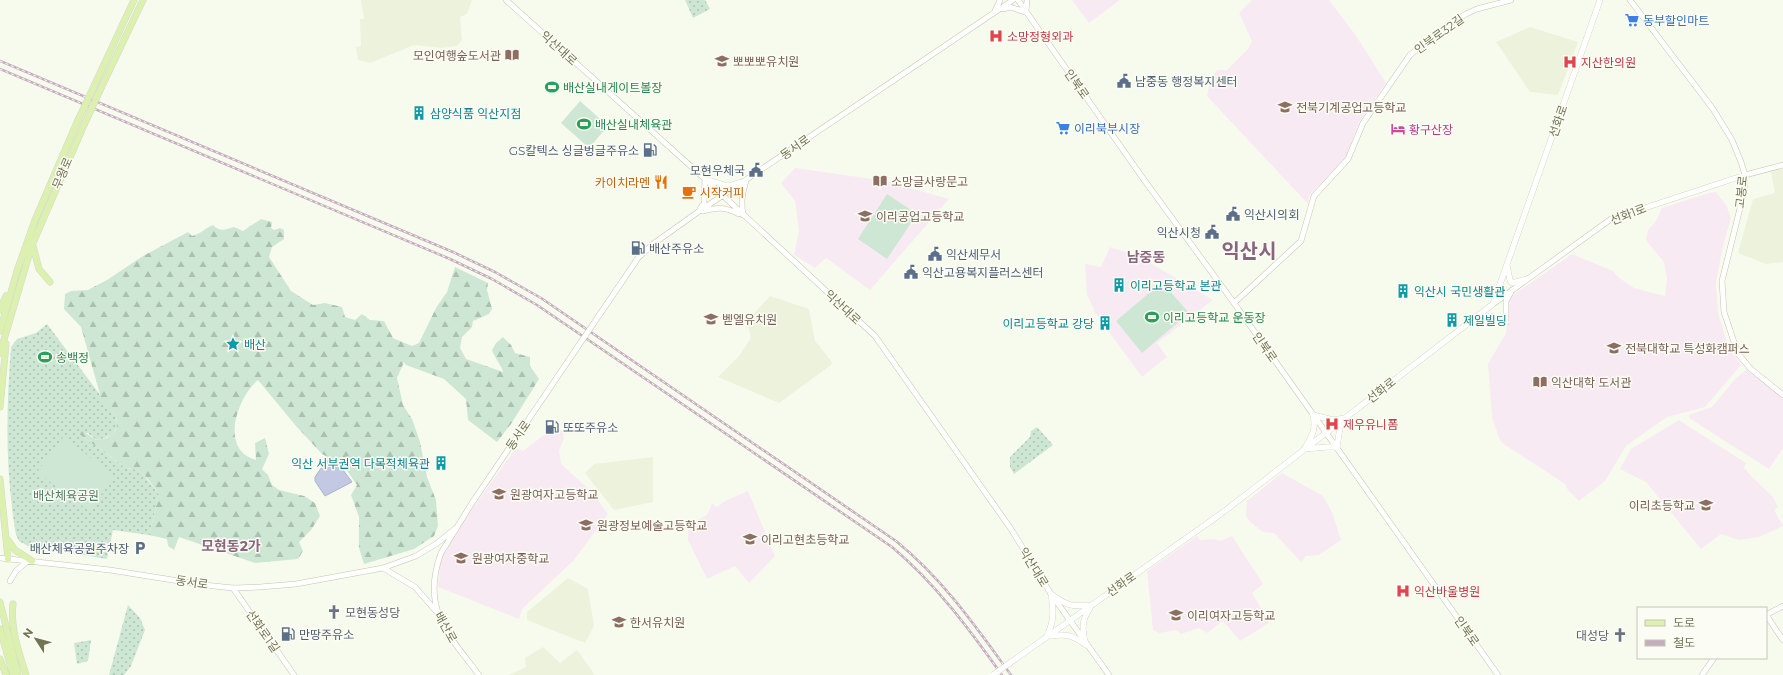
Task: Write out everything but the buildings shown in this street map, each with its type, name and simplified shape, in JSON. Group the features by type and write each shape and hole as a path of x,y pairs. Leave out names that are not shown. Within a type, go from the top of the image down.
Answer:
{"main road":[{"name":"무왕로","path":"0,331 17,271 35,220 78,120 134,0"},
{"name":"무왕로","path":"0,353 32,245 84,125 143,0"},
{"name":"선화로","path":"993,675 1222,512 1493,304 1516,236 1556,130 1600,0"},
{"path":"32,245 39,269 50,282"},
{"path":"1507,266 1512,283 1527,279"},
{"path":"0,310 17,271"},
{"path":"1473,320 1484,316 1491,316 1506,322"},
{"path":"0,407 6,344 2,344"},
{"path":"1304,450 1314,433 1315,424 1313,415 1333,420 1345,418"},
{"path":"1304,450 1337,447 1340,427 1345,418"},
{"path":"0,479 8,559"},
{"path":"6,532 10,544 14,550 30,561"},
{"path":"1051,594 1064,604 1076,607 1092,605"},
{"path":"1047,637 1053,623 1054,612 1051,594"},
{"path":"0,602 18,675"},
{"path":"13,604 12,612 15,633 26,675"},
{"path":"1086,645 1082,631 1084,617 1092,605"},
{"path":"0,629 13,675"},
{"path":"1047,637 1062,633 1076,638 1086,645"},
{"path":"0,660 6,675"}],"street":[{"name":"익산대로","path":"506,0 875,336 1011,529 1051,594 1086,645 1109,675"},
{"path":"995,11 1000,0"},
{"name":"동서로","path":"0,558 110,570 233,588 296,584 383,568 416,556 436,544 456,528 638,258 653,244 698,212 1013,0"},
{"name":"인북로","path":"1018,0 1138,171 1337,447 1498,675"},
{"path":"995,11 1010,6 1026,12 1027,0"},
{"name":"인북로32길","path":"1234,303 1301,241 1314,196 1348,159 1363,123 1410,55 1449,24 1466,14 1477,9 1511,0"},
{"name":"고봉로","path":"1630,0 1714,109 1732,140 1745,175 1741,207 1722,281 1724,312 1738,354 1750,369 1783,395"},
{"name":"선화1로","path":"1493,304 1611,219 1745,175 1783,165"},
{"path":"698,212 704,203 705,180 728,186 746,181"},
{"path":"744,216 741,205 742,194 746,181"},
{"path":"698,212 716,208 726,208 744,216"},
{"path":"1506,322 1506,301 1512,290"},
{"name":"배산로","path":"456,528 437,562 434,588 436,612 457,646 479,675"},
{"path":"10,581 16,571 30,561"},
{"path":"383,568 415,587 436,612"},
{"name":"선화로1길","path":"233,588 294,675"},
{"path":"1767,614 1783,606"},
{"path":"1767,616 1783,640"},
{"path":"1702,675 1713,659"}],"shaded area":[{"path":"361,0 472,0 467,14 460,17 462,40 457,46 442,48 414,45 370,63 358,60 356,47 361,46 360,19 364,19"},
{"path":"1072,0 1120,0 1089,23"},
{"path":"1252,0 1329,0 1357,37 1386,83 1359,122 1346,157 1309,196 1308,204 1207,96 1210,82 1217,70 1227,70 1248,49 1252,41 1239,13"},
{"path":"1530,27 1578,42 1558,95 1530,92 1496,42"},
{"name":"이리공업고등학교","path":"795,168 886,181 949,199 870,290 826,258 815,268 794,255 799,231 795,201 781,183"},
{"path":"1783,168 1783,262 1766,264 1738,253 1753,199 1775,193 1771,172"},
{"name":"전북대학교 특성화캠퍼스","path":"1716,192 1726,205 1731,218 1722,250 1716,283 1718,313 1728,346 1741,365 1705,407 1667,417 1626,446 1605,481 1579,501 1568,490 1565,484 1502,443 1499,438 1492,417 1488,364 1506,333 1509,298 1572,254 1613,271 1618,277 1634,288 1665,296 1667,279 1664,262 1646,239 1648,230 1656,221 1662,208"},
{"path":"1110,247 1140,257 1213,300 1157,343 1167,357 1142,377 1093,310 1094,309 1087,295 1085,264 1101,267"},
{"path":"770,296 809,309 815,341 832,362 831,365 779,403 718,377 739,356 751,338 747,321"},
{"path":"1747,369 1783,398 1783,448 1769,469 1689,418 1689,415 1712,407 1736,378"},
{"path":"1679,420 1746,463 1744,468 1773,497 1778,507 1774,510 1783,526 1759,537 1739,540 1721,534 1701,549 1646,482 1620,469 1631,449"},
{"path":"552,429 563,431 564,439 559,450 561,464 591,491 608,514 574,560 522,609 519,619 438,587 441,558 465,519 516,448 523,451"},
{"path":"653,457 653,502 614,510 585,473 594,464"},
{"path":"1282,473 1323,496 1332,512 1341,540 1319,555 1306,556 1301,562 1274,533 1263,532 1249,521 1246,515 1247,501"},
{"path":"748,491 775,556 749,583 735,566 707,579 688,540 688,525 707,515 712,504 717,507 725,501"},
{"path":"1197,536 1200,540 1215,539 1220,541 1232,536 1263,584 1252,593 1269,623 1240,641 1223,621 1207,633 1199,628 1181,634 1177,630 1159,633 1153,630 1147,571"},
{"path":"568,578 588,589 594,626 585,643 527,620 527,612"},
{"path":"543,647 560,663 577,650 595,675 509,675 526,667 525,658"}],"green space":[{"path":"685,0 705,0 710,9 693,18"},
{"name":"배산실내체육관","path":"580,101 608,126 589,148 561,123"},
{"path":"887,194 917,214 887,259 858,239"},
{"path":"261,219 272,222 271,228 274,230 280,228 284,230 284,239 272,247 269,257 291,291 313,305 325,303 342,307 345,317 355,320 362,314 370,320 384,321 393,338 412,346 419,343 436,308 447,292 455,267 488,283 487,290 492,309 489,314 473,321 472,327 462,337 460,348 466,359 503,372 492,350 496,343 503,337 511,345 515,353 530,357 530,366 539,379 511,424 497,442 468,420 466,399 444,379 406,365 404,362 397,378 403,405 412,419 420,442 427,477 436,500 438,526 434,536 414,549 364,564 359,548 359,517 351,495 357,485 343,465 322,454 296,426 258,380 250,388 238,411 235,423 235,435 238,446 245,454 256,460 255,443 265,438 269,454 262,469 268,475 272,485 279,490 304,496 315,503 320,516 311,530 299,542 303,551 298,559 255,563 179,537 174,550 168,546 167,539 149,535 159,494 146,476 132,469 126,468 79,434 81,430 96,440 107,438 115,431 117,427 116,416 101,398 81,327 64,309 65,294 71,291 88,290 107,280 143,256 188,232 192,236 213,225 221,230 234,227 243,231"},
{"name":"이리고등학교 운동장","path":"1162,282 1189,313 1142,353 1116,321"},
{"name":"배산체육공원","path":"47,324 116,416 117,427 109,436 96,440 88,433 79,434 126,468 135,469 142,473 159,494 149,535 113,530 107,559 28,546 19,541 16,535 12,511 8,464 7,418 11,347 17,339 36,333"},
{"path":"1037,427 1053,445 1014,474 1010,467 1010,457 1030,437 1031,431"},
{"path":"63,437 115,476 89,511 37,472"},
{"path":"128,605 140,618 145,630 131,666 124,675 109,675"},
{"path":"91,640 88,661 77,664 74,643"}],"water":[{"path":"330,460 340,466 352,482 325,496 315,481 315,477 326,461"}],"railway":[{"path":"0,61 453,252 495,272 541,298 896,541 944,587 1011,675"},
{"path":"0,69 450,259 492,279 537,305 892,547 923,576 951,608 1002,675"}],"place":[{"name":"동부할인마트","path":"1632,20"},
{"name":"소망정형외과","path":"996,36"},
{"name":"모인여행숲도서관","path":"512,55"},
{"name":"뽀뽀뽀유치원","path":"722,61"},
{"name":"지산한의원","path":"1570,62"},
{"name":"남중동 행정복지센터","path":"1124,81"},
{"name":"배산실내게이트볼장","path":"552,87"},
{"name":"전북기계공업고등학교","path":"1285,107"},
{"name":"삼양식품 익산지점","path":"419,113"},
{"name":"배산실내체육관","path":"584,124"},
{"name":"이리북부시장","path":"1063,128"},
{"name":"황구산장","path":"1398,129"},
{"name":"GS칼텍스 싱글벙글주유소","path":"650,150"},
{"name":"모현우체국","path":"756,170"},
{"name":"소망글사랑문고","path":"880,181"},
{"name":"카이치라멘","path":"661,182"},
{"name":"시작커피","path":"689,192"},
{"name":"익산시의회","path":"1233,214"},
{"name":"이리공업고등학교","path":"865,216"},
{"name":"익산시청","path":"1212,232"},
{"name":"배산주유소","path":"638,248"},
{"name":"익산세무서","path":"935,254"},
{"name":"익산고용복지플러스센터","path":"911,272"},
{"name":"이리고등학교 본관","path":"1119,285"},
{"name":"익산시 국민생활관","path":"1403,291"},
{"name":"이리고등학교 운동장","path":"1152,317"},
{"name":"벧엘유치원","path":"711,319"},
{"name":"제일빌딩","path":"1452,320"},
{"name":"이리고등학교 강당","path":"1105,323"},
{"name":"배산","path":"233,344"},
{"name":"전북대학교 특성화캠퍼스","path":"1614,348"},
{"name":"송백정","path":"45,357"},
{"name":"익산대학 도서관","path":"1540,382"},
{"name":"제우유니폼","path":"1332,424"},
{"name":"또또주유소","path":"552,427"},
{"name":"익산 서부권역 다목적체육관","path":"441,463"},
{"name":"원광여자고등학교","path":"499,494"},
{"name":"이리초등학교","path":"1706,505"},
{"name":"원광정보예술고등학교","path":"586,525"},
{"name":"이리고현초등학교","path":"750,539"},
{"name":"배산체육공원주차장","path":"140,548"},
{"name":"원광여자중학교","path":"461,558"},
{"name":"익산바울병원","path":"1403,591"},
{"name":"모현동성당","path":"334,612"},
{"name":"이리여자고등학교","path":"1176,615"},
{"name":"한서유치원","path":"619,622"},
{"name":"만땅주유소","path":"288,634"},
{"name":"대성당","path":"1620,635"}],"district":[{"name":"익산시","path":"1249,251"},
{"name":"남중동","path":"1146,257"},
{"name":"모현동2가","path":"231,546"}]}
